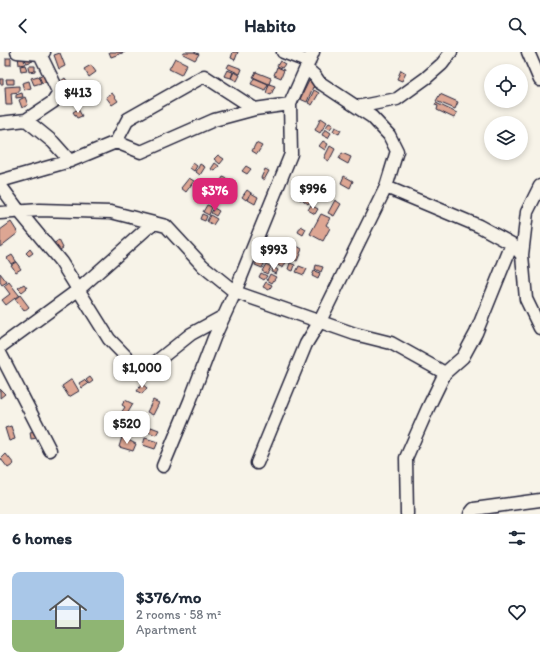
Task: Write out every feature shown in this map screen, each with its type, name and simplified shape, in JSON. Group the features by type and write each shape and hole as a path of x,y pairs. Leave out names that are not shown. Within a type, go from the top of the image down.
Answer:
{"street":[{"path":"0,123 26,120 53,102 59,93 42,53 16,52"},
{"path":"257,463 306,344 320,321 386,187 397,151 390,135 372,117 319,82 309,61 283,52"},
{"path":"357,107 397,99 431,74 442,64 451,52"},
{"path":"528,52 540,80"},
{"path":"163,466 214,338 235,292 291,154 290,104 309,61"},
{"path":"0,181 70,161 116,142 128,119 204,76 255,109"},
{"path":"116,142 141,152 214,120 255,109 290,104"},
{"path":"26,120 53,142 70,161"},
{"path":"0,184 19,212 61,262 109,339 142,373 191,334 224,316"},
{"path":"386,187 479,226 512,244 522,255"},
{"path":"540,188 527,212 522,255 526,299 540,328"},
{"path":"0,213 39,210 111,212 166,226 203,266 235,292 355,334 391,343 445,373"},
{"path":"0,348 78,290 153,223"},
{"path":"407,514 406,458 445,373 463,356 476,333 512,244"},
{"path":"0,353 50,450"},
{"path":"470,514 474,509 540,500"}],"building":[{"path":"109,52 125,52 111,57"},
{"path":"184,52 194,52 199,54 195,60 183,54"},
{"path":"233,52 238,52 235,60 231,58"},
{"path":"60,53 65,66 59,69 54,55"},
{"path":"23,55 25,64 19,65 18,56"},
{"path":"30,55 33,61 27,63 24,58"},
{"path":"6,58 11,58 11,65 6,65"},
{"path":"175,58 187,64 181,75 169,69"},
{"path":"280,61 285,64 282,68 277,66"},
{"path":"229,64 242,69 240,74 227,68"},
{"path":"25,65 27,70 21,71 20,66"},
{"path":"91,65 96,72 89,77 84,69"},
{"path":"28,66 35,66 35,71 29,72"},
{"path":"277,67 284,70 281,78 274,75"},
{"path":"227,70 233,72 231,78 224,76"},
{"path":"401,70 406,73 402,81 397,79"},
{"path":"234,72 240,75 237,81 231,78"},
{"path":"256,72 271,78 269,84 253,77"},
{"path":"44,74 47,81 42,83 39,76"},
{"path":"38,76 41,83 34,85 31,78"},
{"path":"65,78 68,83 64,85 61,81"},
{"path":"254,78 268,84 265,90 251,84"},
{"path":"0,79 3,79 3,84 0,84"},
{"path":"6,79 14,79 14,84 7,84"},
{"path":"29,81 31,88 24,90 22,83"},
{"path":"309,81 320,86 319,90 313,87 307,102 300,99"},
{"path":"68,84 73,90 70,92 65,86"},
{"path":"83,84 91,94 78,103 71,94"},
{"path":"269,84 275,86 271,95 266,93"},
{"path":"19,86 19,92 11,93 12,105 6,105 5,87"},
{"path":"314,90 319,93 312,105 308,103"},
{"path":"22,93 23,97 16,98 16,95"},
{"path":"112,93 118,101 112,105 106,97"},
{"path":"440,94 458,102 455,109 436,101"},
{"path":"25,97 28,105 22,108 19,100"},
{"path":"436,103 457,113 454,118 437,110 438,106 435,105"},
{"path":"78,109 82,116 77,118 73,112"},
{"path":"321,118 327,122 320,133 315,130"},
{"path":"329,123 333,125 330,129 326,127"},
{"path":"335,127 341,130 339,134 333,131"},
{"path":"325,129 331,133 328,138 322,135"},
{"path":"323,141 328,144 325,150 319,146"},
{"path":"256,143 262,146 257,154 252,151"},
{"path":"330,146 335,149 329,161 324,158"},
{"path":"342,153 351,157 348,164 339,159"},
{"path":"218,155 224,159 220,164 214,159"},
{"path":"193,163 197,166 194,171 190,168"},
{"path":"215,163 219,166 215,171 211,169"},
{"path":"200,164 205,167 200,175 196,172"},
{"path":"246,166 251,169 247,174 242,171"},
{"path":"265,169 269,171 264,180 261,178"},
{"path":"344,176 353,181 350,188 341,183"},
{"path":"223,177 228,179 225,185 220,182"},
{"path":"189,178 194,181 186,192 181,188"},
{"path":"218,183 223,186 220,192 215,190"},
{"path":"326,184 332,187 329,193 323,190"},
{"path":"225,188 230,191 227,197 221,193"},
{"path":"247,190 251,193 246,200 242,197"},
{"path":"300,192 304,194 301,200 297,197"},
{"path":"251,193 258,197 255,204 248,200"},
{"path":"307,195 312,199 308,204 303,200"},
{"path":"335,200 341,204 334,216 328,213"},
{"path":"207,205 212,207 209,215 203,212"},
{"path":"311,205 318,209 315,214 308,210"},
{"path":"214,208 219,211 216,216 211,213"},
{"path":"202,214 207,216 205,221 200,219"},
{"path":"321,214 330,218 326,225 330,228 323,241 310,234"},
{"path":"210,215 217,219 213,225 207,221"},
{"path":"11,222 18,233 0,247 0,230"},
{"path":"301,226 306,229 303,235 298,232"},
{"path":"59,240 63,248 57,252 53,244"},
{"path":"297,246 302,249 297,261 291,258"},
{"path":"30,249 33,253 29,256 26,253"},
{"path":"276,249 286,254 284,259 274,254"},
{"path":"12,255 16,261 11,264 7,258"},
{"path":"272,255 286,262 283,268 270,261"},
{"path":"258,259 265,262 262,268 255,265"},
{"path":"16,262 21,269 16,272 11,265"},
{"path":"290,263 295,265 293,271 288,269"},
{"path":"266,264 271,267 267,274 262,271"},
{"path":"316,265 323,267 321,272 315,269"},
{"path":"299,266 307,269 304,275 296,272"},
{"path":"273,267 278,270 276,274 271,272"},
{"path":"314,271 320,273 318,279 312,276"},
{"path":"0,273 7,282 2,285 0,282"},
{"path":"261,273 267,276 264,280 259,277"},
{"path":"270,274 276,277 272,283 267,280"},
{"path":"9,282 19,295 6,305 2,300 10,294 4,286"},
{"path":"266,282 272,285 269,290 263,287"},
{"path":"24,284 27,288 22,292 18,288"},
{"path":"20,295 29,307 24,311 15,299"},
{"path":"90,377 93,381 89,384 86,380"},
{"path":"72,379 79,391 69,397 62,386"},
{"path":"84,380 88,384 82,388 79,383"},
{"path":"142,384 147,388 142,394 137,391"},
{"path":"0,389 5,394 0,398"},
{"path":"125,400 133,404 126,416 121,413 125,407 122,405"},
{"path":"153,400 159,403 153,415 147,412"},
{"path":"11,426 15,439 9,441 5,428"},
{"path":"151,427 159,430 156,435 148,432"},
{"path":"35,431 37,438 31,439 30,432"},
{"path":"122,437 136,444 133,451 119,447"},
{"path":"145,438 158,442 155,449 143,445"},
{"path":"6,454 14,464 8,468 1,459"}]}
